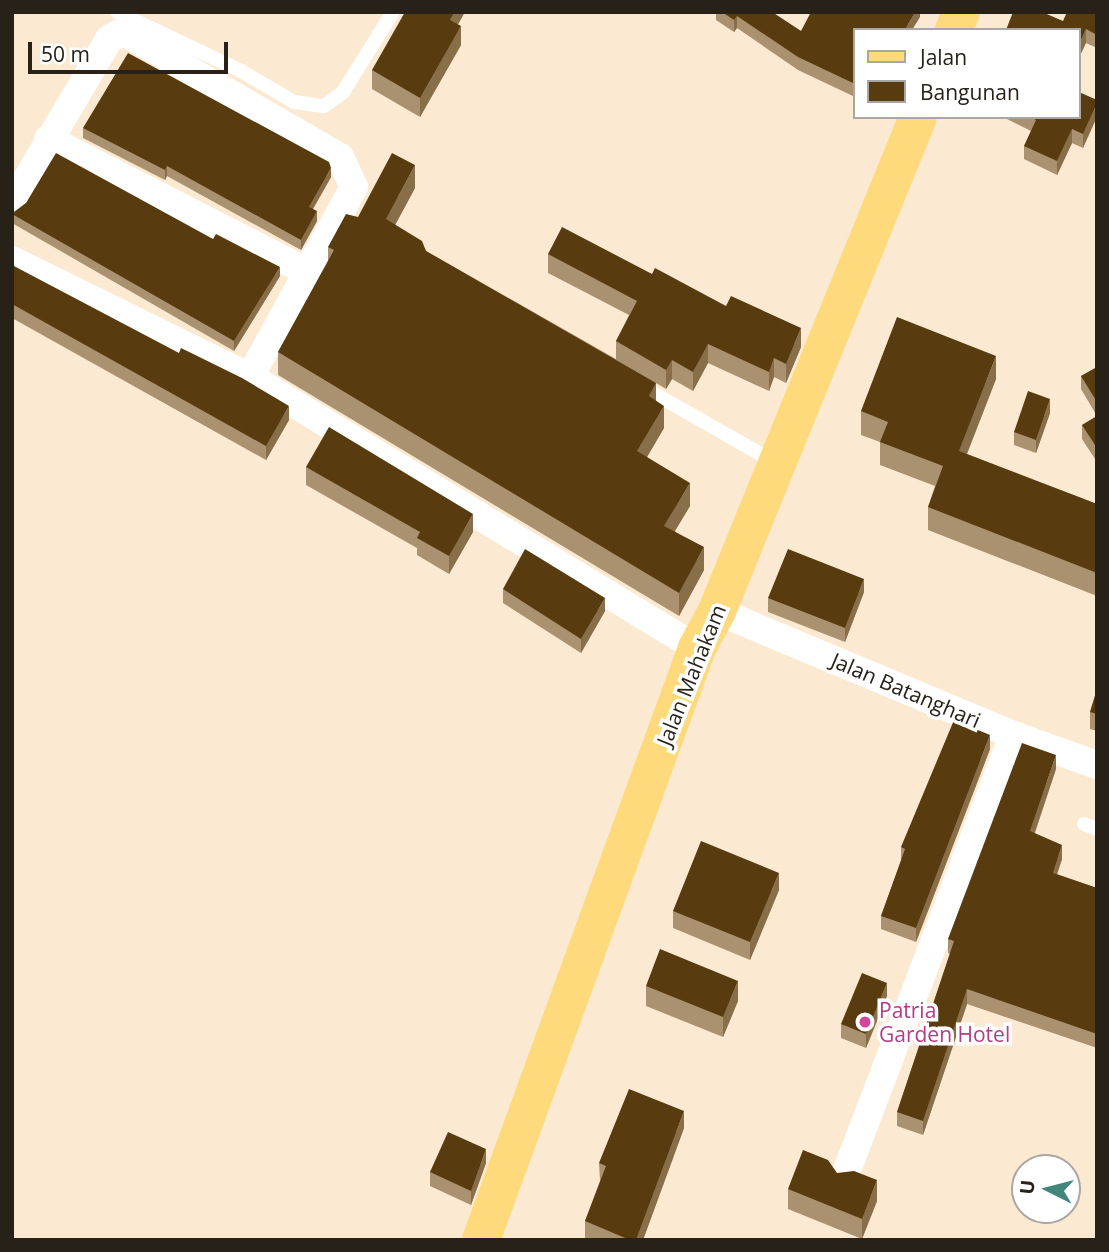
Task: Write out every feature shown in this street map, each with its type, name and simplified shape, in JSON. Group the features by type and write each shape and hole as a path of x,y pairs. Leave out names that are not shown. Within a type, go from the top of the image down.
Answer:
{"main road":[{"name":"Jalan Mahakam","path":"481,1240 697,648 717,611 917,119"}],"street":[{"path":"12,204 47,139 109,39 127,34 340,157 354,187 310,273 250,377"},
{"path":"47,139 310,273"},
{"path":"12,260 250,377 697,648"},
{"name":"Jalan Batanghari","path":"717,611 1013,735 1097,765"},
{"path":"844,1178 1013,735"}],"lane":[{"path":"117,12 241,71 294,102 324,106 343,92 393,12"},
{"path":"622,375 777,464"}],"building":[{"path":"405,12 455,12 450,20 461,26 420,98 372,70"},
{"path":"722,12 772,12 801,31 811,12 915,12 906,28 853,28 853,83 798,57 737,16 734,20"},
{"path":"1013,12 1042,12 1063,21 1067,12 1097,12 1097,35 1086,29 1081,40 1081,28 1007,28"},
{"path":"128,53 329,162 331,168 309,207 317,211 301,240 167,166 165,170 83,128"},
{"path":"1081,93 1097,100 1083,134 1072,129 1057,161 1024,146 1036,120 1034,119 1081,119"},
{"path":"56,153 213,239 216,234 280,267 234,341 12,214 26,203"},
{"path":"392,153 415,165 386,219 422,241 426,251 656,383 649,396 664,406 637,451 690,483 664,526 704,547 679,593 278,352 334,250 328,247 346,214 358,217"},
{"path":"562,227 652,274 655,268 726,306 731,296 801,328 786,364 774,358 769,372 708,344 693,372 672,360 666,370 616,341 637,301 548,254"},
{"path":"12,265 179,353 181,348 242,378 289,406 266,446 12,304"},
{"path":"897,317 996,356 959,451 1097,504 1097,573 928,507 943,466 880,442 888,422 861,411"},
{"path":"1097,367 1097,402 1081,376"},
{"path":"1028,391 1050,399 1036,440 1014,432"},
{"path":"1097,416 1097,448 1082,425"},
{"path":"329,427 473,514 449,556 417,538 420,532 306,467"},
{"path":"525,549 605,598 581,639 503,589"},
{"path":"788,549 864,579 845,628 768,598"},
{"path":"1097,689 1097,714 1090,712"},
{"path":"954,720 990,735 916,928 881,916 905,849 901,847"},
{"path":"1022,743 1056,755 1030,831 1062,845 1053,873 1097,888 1097,1034 967,989 923,1121 897,1112 954,941 948,939"},
{"path":"701,841 779,873 750,942 673,911"},
{"path":"660,949 738,981 723,1017 646,986"},
{"path":"862,973 887,983 866,1034 841,1024"},
{"path":"629,1089 684,1111 636,1240 585,1221 606,1166 599,1163"},
{"path":"448,1132 486,1149 471,1191 430,1172"},
{"path":"803,1150 828,1160 837,1173 854,1171 877,1180 862,1219 788,1189"}],"place":[{"name":"Patria Garden Hotel","path":"865,1022"}]}
